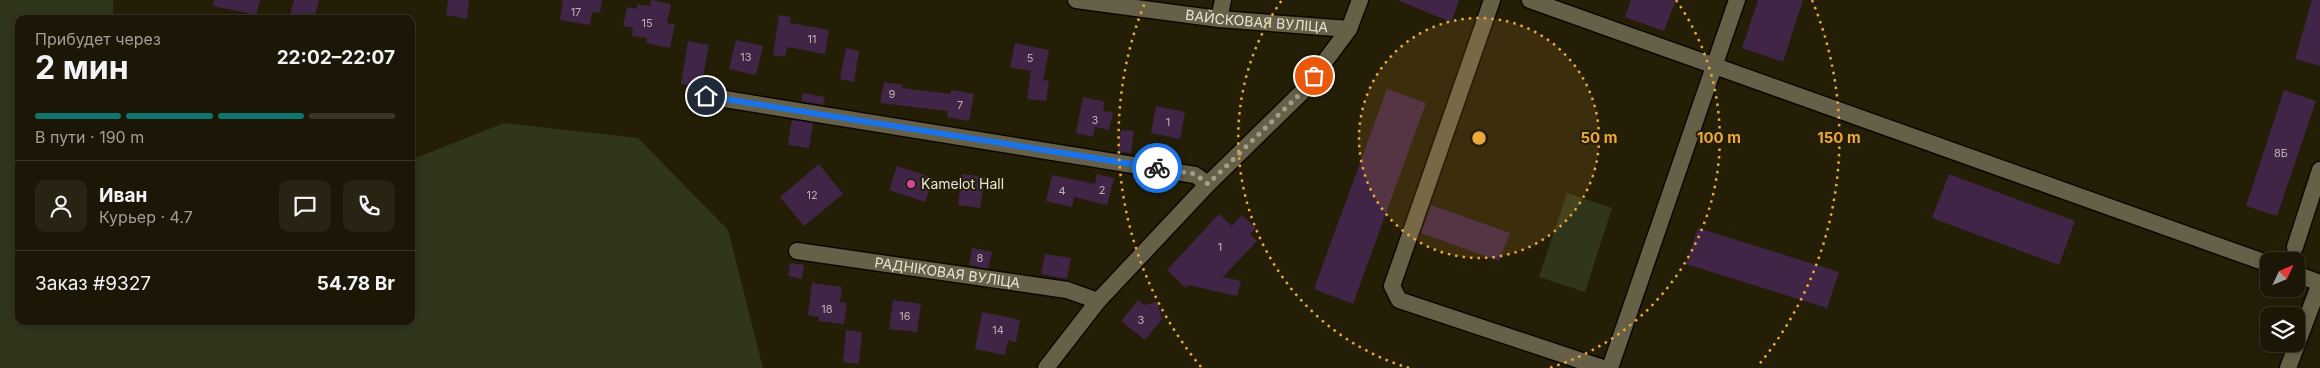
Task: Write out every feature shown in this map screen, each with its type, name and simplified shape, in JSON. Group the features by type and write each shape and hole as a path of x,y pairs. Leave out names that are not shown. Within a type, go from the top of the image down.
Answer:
{"street":[{"name":"ВАЙСКОВАЯ ВУЛІЦА","path":"1076,0 1219,19 1349,28"},
{"path":"1219,19 1223,0"},
{"path":"1046,368 1098,301 1208,184 1302,92 1349,28 1360,0"},
{"path":"1492,0 1392,286 1399,300 1602,368"},
{"path":"1530,0 1715,64 2260,261"},
{"path":"1610,368 1737,0"},
{"path":"706,96 1195,174 1208,184"},
{"path":"2296,247 2320,170"},
{"name":"РАДНІКОВАЯ ВУЛІЦА","path":"797,251 1067,290 1098,301"},
{"path":"2288,368 2320,283 2305,277"}],"green space":[{"path":"0,0 113,0 113,15 15,15 15,325 415,325 415,158 504,123 638,138 728,230 763,368 0,368"},
{"path":"1567,193 1612,208 1585,292 1539,277"}],"building":[{"path":"214,0 260,0 256,15 213,6"},
{"path":"294,0 319,0 315,15 290,15"},
{"path":"448,0 469,0 467,19 446,15"},
{"path":"563,0 602,0 600,13 592,12 590,25 560,20"},
{"path":"651,0 671,4 667,23 675,24 670,48 646,43 647,38 632,36 633,28 623,26 627,7 637,9 637,4 650,6"},
{"path":"1397,0 1459,0 1451,22"},
{"path":"1631,0 1676,0 1664,31 1625,17"},
{"path":"1758,0 1803,0 1783,62 1742,48"},
{"path":"2312,0 2320,0 2320,66 2295,59"},
{"path":"779,15 791,17 790,23 829,30 825,54 787,47 785,57 773,55"},
{"path":"736,40 763,46 756,75 729,69"},
{"path":"688,41 709,45 701,87 681,84"},
{"path":"1015,43 1049,50 1043,80 1049,81 1046,101 1027,99 1031,71 1010,67"},
{"path":"846,48 859,51 854,82 840,79"},
{"path":"884,82 903,85 902,88 951,94 951,90 974,94 969,121 947,117 948,111 880,103"},
{"path":"1387,89 1426,103 1353,304 1314,289"},
{"path":"2284,90 2316,101 2277,216 2246,206"},
{"path":"803,93 825,97 823,105 801,101"},
{"path":"1083,97 1105,102 1103,111 1113,112 1109,130 1095,127 1093,137 1076,133"},
{"path":"1156,106 1185,112 1180,139 1151,133"},
{"path":"792,120 813,123 809,148 788,145"},
{"path":"1121,130 1134,131 1131,153 1118,151"},
{"path":"819,164 843,194 804,226 780,197"},
{"name":"Kamelot Hall","path":"897,166 933,178 925,202 889,190"},
{"path":"962,174 985,177 980,208 958,205"},
{"path":"1097,174 1114,178 1107,205 1074,197 1072,207 1046,201 1052,175 1095,184"},
{"path":"1949,174 2075,221 2059,265 1932,218"},
{"path":"1431,205 1510,233 1499,261 1421,233"},
{"path":"1219,214 1232,226 1242,215 1256,228 1250,234 1257,241 1223,277 1241,281 1237,296 1188,285 1186,288 1167,270"},
{"path":"1698,228 1839,272 1827,308 1686,264"},
{"path":"972,248 992,252 988,269 969,265"},
{"path":"1045,254 1071,258 1067,279 1041,274"},
{"path":"790,263 804,265 802,279 788,276"},
{"path":"812,283 842,287 840,302 847,303 844,324 818,321 819,317 808,315"},
{"path":"893,300 921,304 917,332 889,329"},
{"path":"1138,300 1144,305 1157,302 1162,319 1145,340 1121,321"},
{"path":"982,312 1020,320 1016,342 1008,340 1005,355 975,349"},
{"path":"846,330 862,332 859,364 843,362"}],"way so far":[{"path":"1157,168 1195,174 1208,184 1302,92 1314,76"}],"place":[{"name":"Kamelot Hall","path":"911,184"}],"route":[{"path":"706,96 1157,168"}]}
